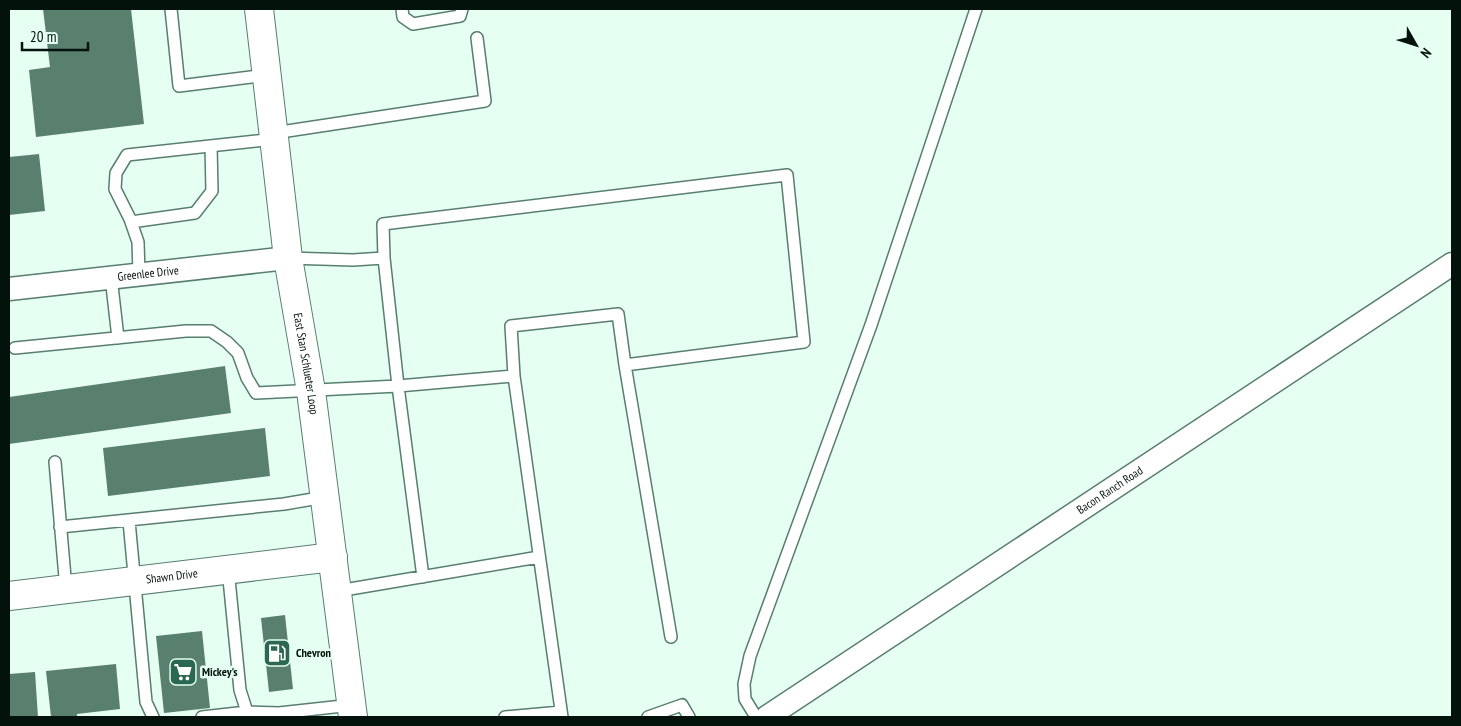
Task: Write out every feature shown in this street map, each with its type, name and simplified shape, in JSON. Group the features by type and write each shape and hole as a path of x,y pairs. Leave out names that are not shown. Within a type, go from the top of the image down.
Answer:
{"main road":[{"name":"East Stan Schlueter Loop","path":"259,9 288,258 311,391 326,497 352,711"},
{"name":"Shawn Drive","path":"9,596 333,557"}],"street":[{"name":"Greenlee Drive","path":"9,288 288,258"},
{"name":"Bacon Ranch Road","path":"767,717 1452,264"}],"lane":[{"path":"171,9 179,86 267,75"},
{"path":"402,9 402,17 413,24 460,16 462,9"},
{"path":"756,717 745,699 744,684 750,656 871,325 976,9"},
{"path":"139,274 138,242 131,222 115,189 116,173 127,156 211,146 485,101 477,38"},
{"path":"131,222 195,214 212,190 211,146"},
{"path":"423,577 398,386 384,258 383,224 787,175 804,342 625,365"},
{"path":"288,258 353,260 384,258"},
{"path":"111,277 118,338"},
{"path":"505,717 562,715 514,376 511,326 618,314 671,637"},
{"path":"15,348 186,331 211,331 227,342 238,353 247,378 256,392 398,386 514,376"},
{"path":"55,462 66,589"},
{"path":"60,527 284,504 326,497"},
{"path":"129,521 146,702 154,717"},
{"path":"338,591 540,557"},
{"path":"228,570 240,690 247,712"},
{"path":"648,717 682,705 689,717"},
{"path":"202,717 247,712 279,714 352,711"}],"building":[{"path":"43,9 131,9 144,124 36,137 29,70 50,67"},
{"path":"39,154 45,211 9,215 9,157"},
{"path":"225,366 231,413 9,444 9,397"},
{"path":"265,428 270,476 108,496 103,448"},
{"name":"Chevron","path":"285,615 293,689 269,692 261,618"},
{"name":"Mickey's","path":"202,631 210,708 164,713 156,636"},
{"path":"116,664 120,709 77,714 77,717 51,717 46,671"},
{"path":"35,672 38,717 9,717 9,674"}],"place":[{"name":"Chevron","path":"277,653"},
{"name":"Mickey's","path":"183,672"}]}
